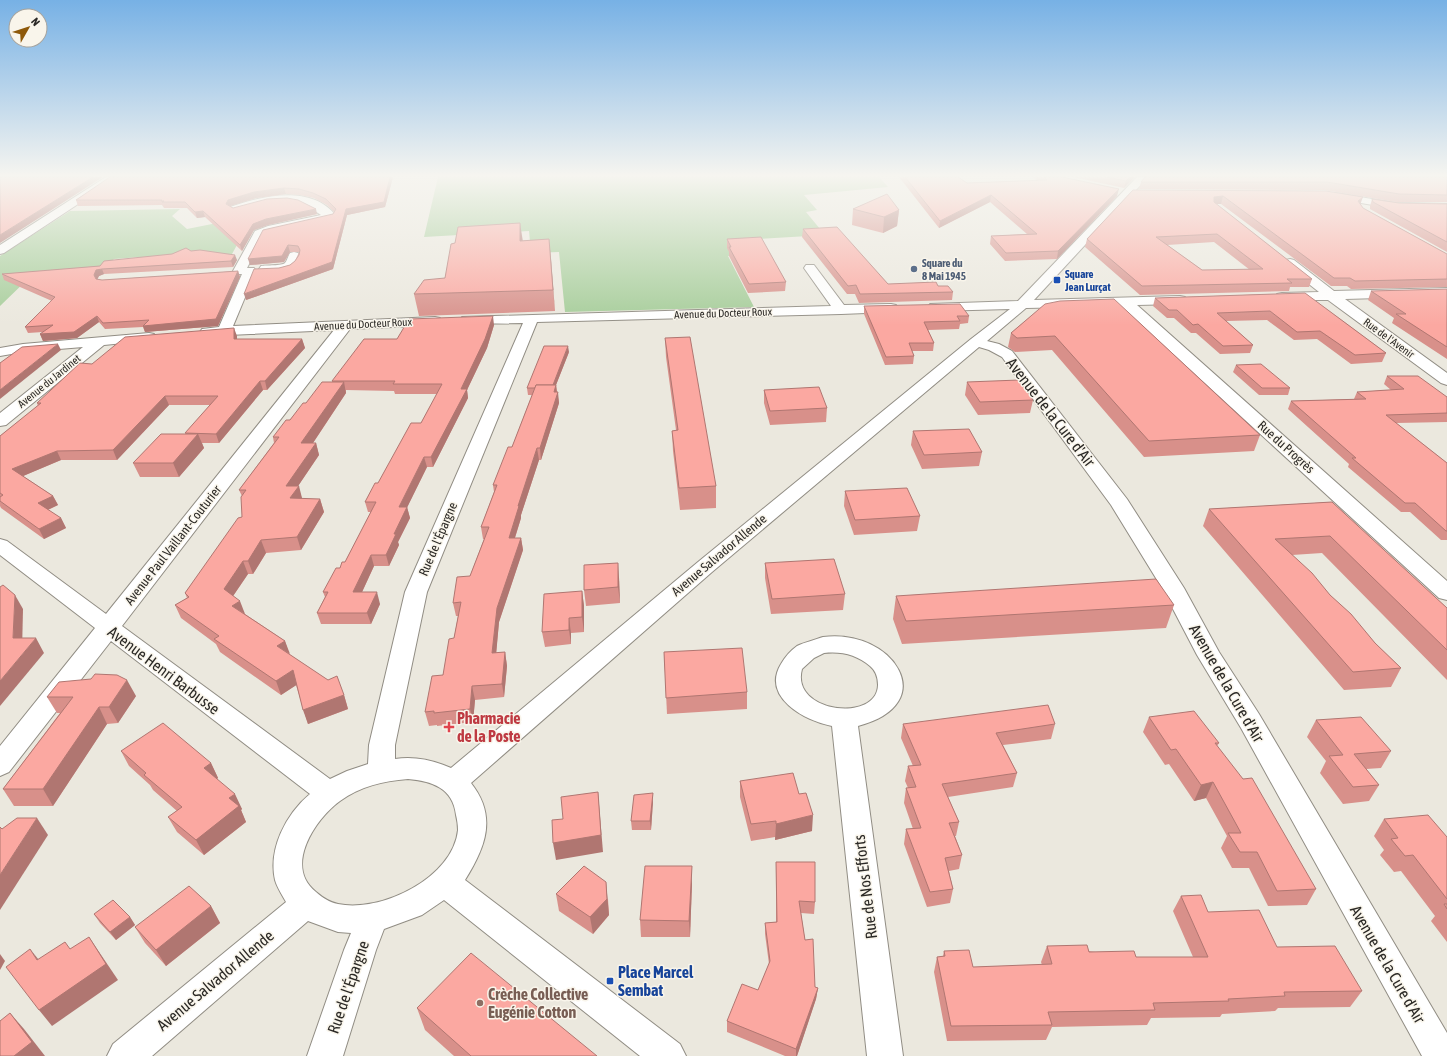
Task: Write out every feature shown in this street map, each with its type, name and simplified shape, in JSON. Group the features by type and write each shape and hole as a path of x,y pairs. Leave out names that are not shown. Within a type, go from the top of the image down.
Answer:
{"street":[{"path":"0,250 37,226"},
{"path":"224,331 244,271 259,233 281,226"},
{"name":"Avenue Salvador Allende","path":"453,782 705,567 982,337 1007,319 1091,226"},
{"name":"Rue de l'Avenir","path":"1278,254 1332,296 1447,380"},
{"path":"224,273 285,268 291,265 294,256"},
{"path":"810,268 841,310"},
{"path":"1271,298 1447,292"},
{"path":"925,307 1194,300"},
{"name":"Rue du Progrès","path":"1125,302 1447,593"},
{"path":"982,337 992,317 987,305"},
{"name":"Avenue du Docteur Roux","path":"192,334 224,331 443,320 902,308"},
{"name":"Rue de l'Épargne","path":"382,770 382,745 416,592 532,318"},
{"name":"Avenue Paul Vaillant-Couturier","path":"0,765 346,325"},
{"path":"0,352 23,348 161,336"},
{"name":"Avenue de la Cure d'Air","path":"982,337 994,347 1007,354 1054,413 1120,503 1172,588 1209,655 1250,721 1441,1056"},
{"name":"Avenue du Jardinet","path":"0,421 99,342"},
{"name":"Avenue Henri Barbusse","path":"0,545 329,794"},
{"name":"Rue de Nos Efforts","path":"844,718 885,1056"},
{"path":"408,768 433,772 453,782 466,797 473,816 472,838 462,860 445,882 424,899 399,912 373,918 347,920 324,915 306,904 293,889 287,870 288,850 297,830 310,811 329,794 354,779 382,770 408,768"},
{"path":"445,882 467,901 668,1056"},
{"name":"Avenue Salvador Allende","path":"125,1056 306,904"},
{"name":"Rue de l'Épargne","path":"325,1056 360,950 373,918"}],"green space":[{"path":"46,226 184,226 187,229 201,226 259,226 261,228 243,234 232,254 138,260 140,257 114,259 100,274 30,277 0,306 0,256"},
{"path":"427,226 818,226 825,235 743,240 750,254 728,256 754,307 565,312 559,252 531,253 529,231 424,237"}],"building":[{"path":"0,226 14,226 0,235"},
{"path":"220,226 252,226 240,245"},
{"path":"279,226 341,226 332,262 244,294 254,269 279,268 290,265 299,255 300,250 298,246 288,245 282,256 248,259 263,230"},
{"path":"520,226 520,241 549,239 553,290 414,294 424,280 445,278 451,244 455,243 458,227"},
{"path":"1028,226 1082,226 1058,251 1006,253 991,236 1037,234"},
{"path":"1099,226 1245,226 1312,279 1287,279 1292,283 1142,286 1087,239","holes":["1217,234 1263,269 1202,270 1156,237"]},
{"path":"1264,226 1396,226 1447,254 1447,279 1355,281 1350,278 1334,278"},
{"path":"1418,226 1447,226 1447,242"},
{"path":"837,227 888,284 936,282 938,286 948,286 953,292 860,294 856,285 848,286 803,229"},
{"path":"761,237 786,282 749,284 729,247 731,247 727,239"},
{"path":"186,248 191,251 200,250 235,255 231,261 102,269 96,270 94,275 96,279 102,280 238,271 216,319 143,326 149,320 103,323 97,316 74,332 40,334 53,325 25,327 55,297 2,274 100,266 104,261 172,254"},
{"path":"1447,289 1447,347 1396,314 1406,314 1371,291"},
{"path":"1305,293 1386,353 1355,355 1320,331 1297,332 1270,311 1217,313 1253,345 1223,346 1198,324 1193,325 1177,310 1169,310 1155,298"},
{"path":"1114,299 1260,435 1149,441 1055,336 1017,338 1011,333 1045,304 1060,301"},
{"path":"960,304 969,316 957,316 960,321 924,322 934,343 909,343 914,356 886,357 864,306"},
{"path":"493,316 485,339 461,389 467,389 431,457 424,457 399,507 407,507 386,555 371,555 353,592 377,592 367,613 317,613 328,592 323,592 336,568 340,568 342,562 345,562 376,502 365,502 375,483 378,483 411,423 421,423 442,384 393,384 395,381 332,381 364,339 397,339 409,319"},
{"path":"234,328 234,339 302,339 265,381 260,381 216,434 185,433 218,396 165,396 113,450 57,451 12,469 53,496 38,503 61,518 39,529 0,501 0,497 3,495 0,493 0,436 41,403 37,403 80,363 92,364 125,337"},
{"path":"690,337 716,486 679,488 672,431 678,430 665,338"},
{"path":"58,344 0,390 0,363 22,347"},
{"path":"544,346 568,346 553,385 536,385 535,388 527,388"},
{"path":"1261,364 1290,388 1262,388 1236,365"},
{"path":"1387,376 1418,376 1447,397 1447,413 1386,415 1447,463 1447,531 1415,503 1405,503 1352,458 1356,458 1291,401 1366,399 1357,392 1404,389"},
{"path":"1019,380 1033,400 980,402 967,382"},
{"path":"322,382 344,382 301,443 316,443 286,486 299,486 290,498 320,499 297,537 261,540 248,561 243,561 224,589 240,601 232,606 285,641 277,646 328,680 337,676 344,695 303,710 293,670 276,681 214,639 219,636 175,605 189,597 185,593 238,518 242,517 241,497 246,490 239,490 279,437 273,437 286,420 290,420 303,403 306,403"},
{"path":"536,385 556,385 554,392 558,392 540,448 537,448 509,538 521,538 497,608 492,653 505,652 502,684 472,686 470,709 434,713 434,711 425,712 432,676 443,675 449,639 454,638 461,602 453,603 457,577 470,576 489,527 481,527 497,485 493,485 508,447 512,447"},
{"path":"819,387 827,408 770,411 764,390"},
{"path":"969,429 982,452 924,455 913,431"},
{"path":"161,434 198,434 173,463 133,463"},
{"path":"907,488 920,516 855,520 845,491"},
{"path":"1332,502 1447,608 1447,650 1330,536 1275,539 1312,573 1330,595 1351,614 1375,643 1401,668 1353,672 1209,509"},
{"path":"834,559 845,594 772,599 765,563"},
{"path":"618,563 618,587 584,590 584,565"},
{"path":"1156,579 1174,605 906,621 896,596"},
{"path":"3,585 15,595 13,638 36,638 0,681 0,587"},
{"path":"582,591 582,617 569,618 569,630 542,632 544,594"},
{"path":"742,648 747,692 666,698 664,652"},
{"path":"95,674 117,675 127,680 109,707 99,707 43,789 3,789 73,697 47,697 59,682 91,679"},
{"path":"1048,705 1055,724 996,733 1017,773 942,784 959,822 949,823 962,855 945,858 953,889 930,892 906,829 921,828 906,788 916,787 908,766 921,765 903,724"},
{"path":"1194,711 1219,743 1215,743 1243,779 1252,778 1316,889 1277,891 1257,852 1240,852 1228,833 1241,833 1213,782 1201,785 1176,749 1171,750 1149,717"},
{"path":"1361,717 1391,751 1354,754 1379,785 1353,787 1329,756 1343,755 1316,720"},
{"path":"163,723 211,763 204,768 235,794 229,798 239,806 196,840 168,817 182,807 144,775 146,773 121,751"},
{"path":"793,773 799,794 806,793 813,815 776,824 776,821 751,824 740,781"},
{"path":"598,792 601,835 553,843 552,820 563,819 561,797"},
{"path":"653,793 650,821 631,821 634,795"},
{"path":"1428,815 1447,837 1447,899 1413,855 1405,856 1391,839 1398,838 1384,819"},
{"path":"17,818 37,818 0,875 0,827 2,829"},
{"path":"776,862 815,862 815,902 799,901 805,940 813,939 815,987 818,988 796,1049 727,1021 742,984 758,990 770,961 765,923 777,922"},
{"path":"584,866 606,882 607,899 590,917 556,894"},
{"path":"645,866 692,866 689,921 640,920"},
{"path":"189,886 211,906 156,950 135,927"},
{"path":"1201,895 1208,912 1259,910 1277,947 1335,946 1362,991 1284,992 1285,996 1228,999 1229,1001 1153,1003 1155,1010 1048,1012 1052,1025 951,1026 937,957 945,956 944,951 969,950 973,967 1052,964 1047,946 1087,945 1089,952 1134,951 1136,957 1208,957 1181,896"},
{"path":"113,900 130,917 110,932 94,914"},
{"path":"89,937 106,964 39,1010 6,967 30,949 37,960 65,942 70,949"},
{"name":"Crèche Collective Eugénie Cotton","path":"471,953 597,1056 471,1056 417,1008"},
{"path":"10,1013 32,1042 14,1056 0,1056 0,1021"}],"place":[{"name":"Square du 8 Mai 1945","path":"914,269"},
{"name":"Square Jean Lurçat","path":"1057,280"},
{"name":"Pharmacie de la Poste","path":"449,727"},
{"name":"Place Marcel Sembat","path":"610,981"},
{"name":"Crèche Collective Eugénie Cotton","path":"480,1003"}]}
